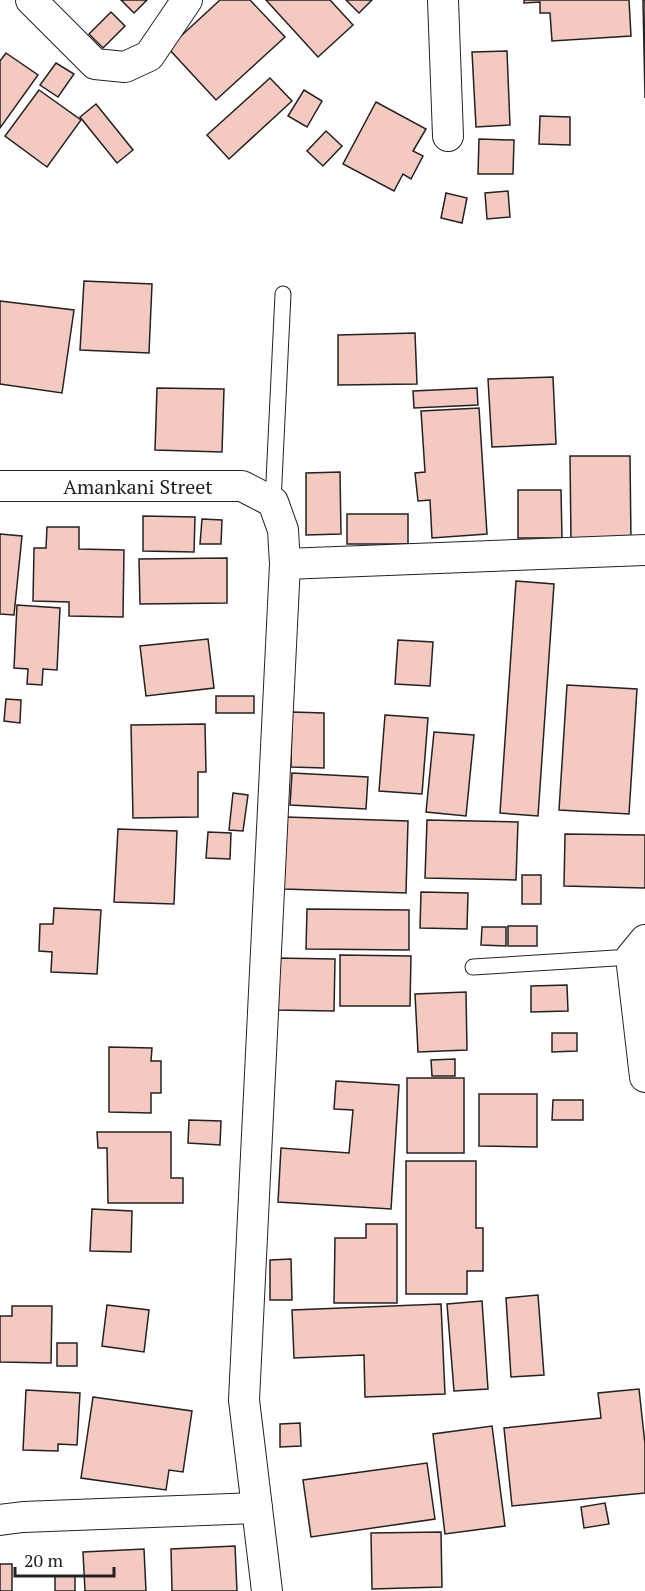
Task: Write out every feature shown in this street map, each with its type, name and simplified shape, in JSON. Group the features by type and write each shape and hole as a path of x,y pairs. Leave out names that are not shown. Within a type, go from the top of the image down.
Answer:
{"street":[{"path":"31,0 95,64 125,67 149,56 187,0"},
{"path":"443,0 448,136"},
{"name":"Amankani Street","path":"0,486 242,486 273,502"},
{"path":"267,1591 244,1400 285,564 283,530 273,502"},
{"path":"285,564 645,550"},
{"path":"638,949 645,1077"},
{"path":"0,1520 23,1517 257,1508"}],"lane":[{"path":"273,502 283,294"},
{"path":"473,967 638,949"}],"building":[{"path":"121,0 147,0 134,13"},
{"path":"220,0 250,0 285,37 216,100 168,48"},
{"path":"266,0 330,0 353,25 318,57"},
{"path":"346,0 372,0 359,13"},
{"path":"524,0 629,0 631,36 552,41 550,13 540,13 540,2 524,3"},
{"path":"643,0 645,0 645,98"},
{"path":"111,12 125,26 103,48 89,34"},
{"path":"507,51 510,125 476,127 472,52"},
{"path":"6,53 38,75 0,128 0,61"},
{"path":"56,63 74,74 58,97 40,85"},
{"path":"270,78 292,101 229,159 207,135"},
{"path":"39,90 81,120 47,167 5,136"},
{"path":"304,90 322,101 307,127 288,116"},
{"path":"376,102 426,129 413,151 423,156 411,179 403,174 394,191 343,164"},
{"path":"96,104 133,150 117,163 80,117"},
{"path":"540,116 570,117 570,145 539,144"},
{"path":"326,131 342,146 323,166 307,151"},
{"path":"479,139 514,140 513,174 478,174"},
{"path":"508,191 510,217 487,219 485,193"},
{"path":"446,193 467,198 462,223 441,218"},
{"path":"84,281 152,284 149,353 80,350"},
{"path":"0,301 74,310 62,393 0,384"},
{"path":"415,333 417,384 338,385 338,335"},
{"path":"553,377 556,444 492,447 488,379"},
{"path":"157,388 224,389 222,452 155,450"},
{"path":"477,388 478,405 414,408 413,391"},
{"path":"479,408 487,534 432,538 430,500 418,501 415,473 425,472 421,411"},
{"path":"570,456 630,456 631,542 571,542"},
{"path":"340,472 341,534 306,535 306,473"},
{"path":"518,490 561,490 562,538 518,538"},
{"path":"347,514 408,514 408,544 347,544"},
{"path":"143,516 195,517 194,552 143,551"},
{"path":"202,519 222,520 221,544 200,544"},
{"path":"47,527 79,527 79,549 124,550 123,617 69,616 69,602 33,601 34,548 46,548"},
{"path":"0,534 22,536 14,615 0,614"},
{"path":"227,558 227,603 140,604 139,559"},
{"path":"516,581 554,584 538,816 500,813"},
{"path":"17,605 60,608 57,670 43,669 42,685 27,684 28,669 14,668"},
{"path":"208,639 214,688 146,696 140,646"},
{"path":"398,640 433,642 430,686 395,684"},
{"path":"567,685 637,689 629,814 559,810"},
{"path":"216,696 254,696 254,713 216,713"},
{"path":"6,699 21,700 20,723 4,721"},
{"path":"292,712 324,713 324,768 291,767"},
{"path":"385,715 428,718 422,794 379,791"},
{"path":"205,724 206,772 198,772 198,817 133,818 131,725"},
{"path":"434,732 474,735 466,816 426,812"},
{"path":"292,773 368,777 366,809 290,805"},
{"path":"233,793 248,795 243,831 229,830"},
{"path":"286,817 408,821 406,893 284,889"},
{"path":"427,820 518,822 516,880 425,878"},
{"path":"118,829 177,831 174,904 114,902"},
{"path":"208,832 231,833 230,859 206,858"},
{"path":"565,834 645,835 645,888 564,886"},
{"path":"522,875 541,875 541,904 522,904"},
{"path":"421,892 468,893 467,929 420,928"},
{"path":"54,908 101,910 97,974 51,972 52,952 39,951 40,924 53,924"},
{"path":"307,909 409,910 409,950 306,949"},
{"path":"508,926 537,926 537,946 508,946"},
{"path":"482,927 506,927 506,946 481,945"},
{"path":"340,955 411,956 410,1006 340,1006"},
{"path":"274,958 335,959 334,1011 274,1010"},
{"path":"567,985 568,1011 531,1012 531,986"},
{"path":"466,992 467,1050 418,1052 415,994"},
{"path":"552,1033 577,1033 577,1051 552,1052"},
{"path":"109,1047 152,1048 151,1061 161,1061 161,1093 151,1093 151,1113 109,1112"},
{"path":"455,1059 455,1076 432,1076 431,1060"},
{"path":"407,1078 464,1078 464,1153 407,1153"},
{"path":"336,1081 399,1085 391,1209 278,1202 281,1148 349,1153 353,1110 334,1109"},
{"path":"479,1094 537,1094 537,1147 479,1146"},
{"path":"553,1100 583,1100 583,1120 552,1120"},
{"path":"189,1120 221,1121 220,1145 188,1143"},
{"path":"97,1132 171,1132 171,1178 183,1178 183,1203 108,1203 107,1148 98,1148"},
{"path":"406,1161 476,1161 476,1228 483,1228 483,1271 467,1271 467,1294 406,1294"},
{"path":"92,1209 132,1211 131,1252 90,1251"},
{"path":"366,1224 397,1224 397,1303 334,1303 335,1238 366,1238"},
{"path":"291,1259 292,1300 270,1300 270,1260"},
{"path":"538,1295 544,1375 511,1377 506,1298"},
{"path":"482,1301 488,1389 454,1391 447,1304"},
{"path":"441,1304 445,1394 365,1397 364,1355 294,1358 292,1310"},
{"path":"107,1305 149,1310 144,1352 102,1346"},
{"path":"12,1306 52,1306 51,1363 0,1362 0,1316 12,1316"},
{"path":"57,1343 77,1343 77,1366 57,1366"},
{"path":"639,1389 645,1444 645,1493 512,1506 504,1428 601,1418 598,1393"},
{"path":"26,1390 80,1393 77,1445 58,1444 58,1451 23,1450"},
{"path":"93,1397 192,1411 183,1472 169,1470 166,1490 81,1478"},
{"path":"300,1423 301,1446 280,1447 280,1424"},
{"path":"492,1426 505,1526 445,1534 433,1434"},
{"path":"427,1463 435,1519 311,1537 303,1480"},
{"path":"605,1503 609,1524 584,1528 581,1507"},
{"path":"441,1532 442,1587 372,1589 371,1533"},
{"path":"235,1546 237,1591 172,1591 171,1549"},
{"path":"144,1549 146,1591 85,1591 83,1552"},
{"path":"0,1564 12,1564 12,1591 0,1591"},
{"path":"55,1576 75,1576 75,1591 55,1591"}]}
